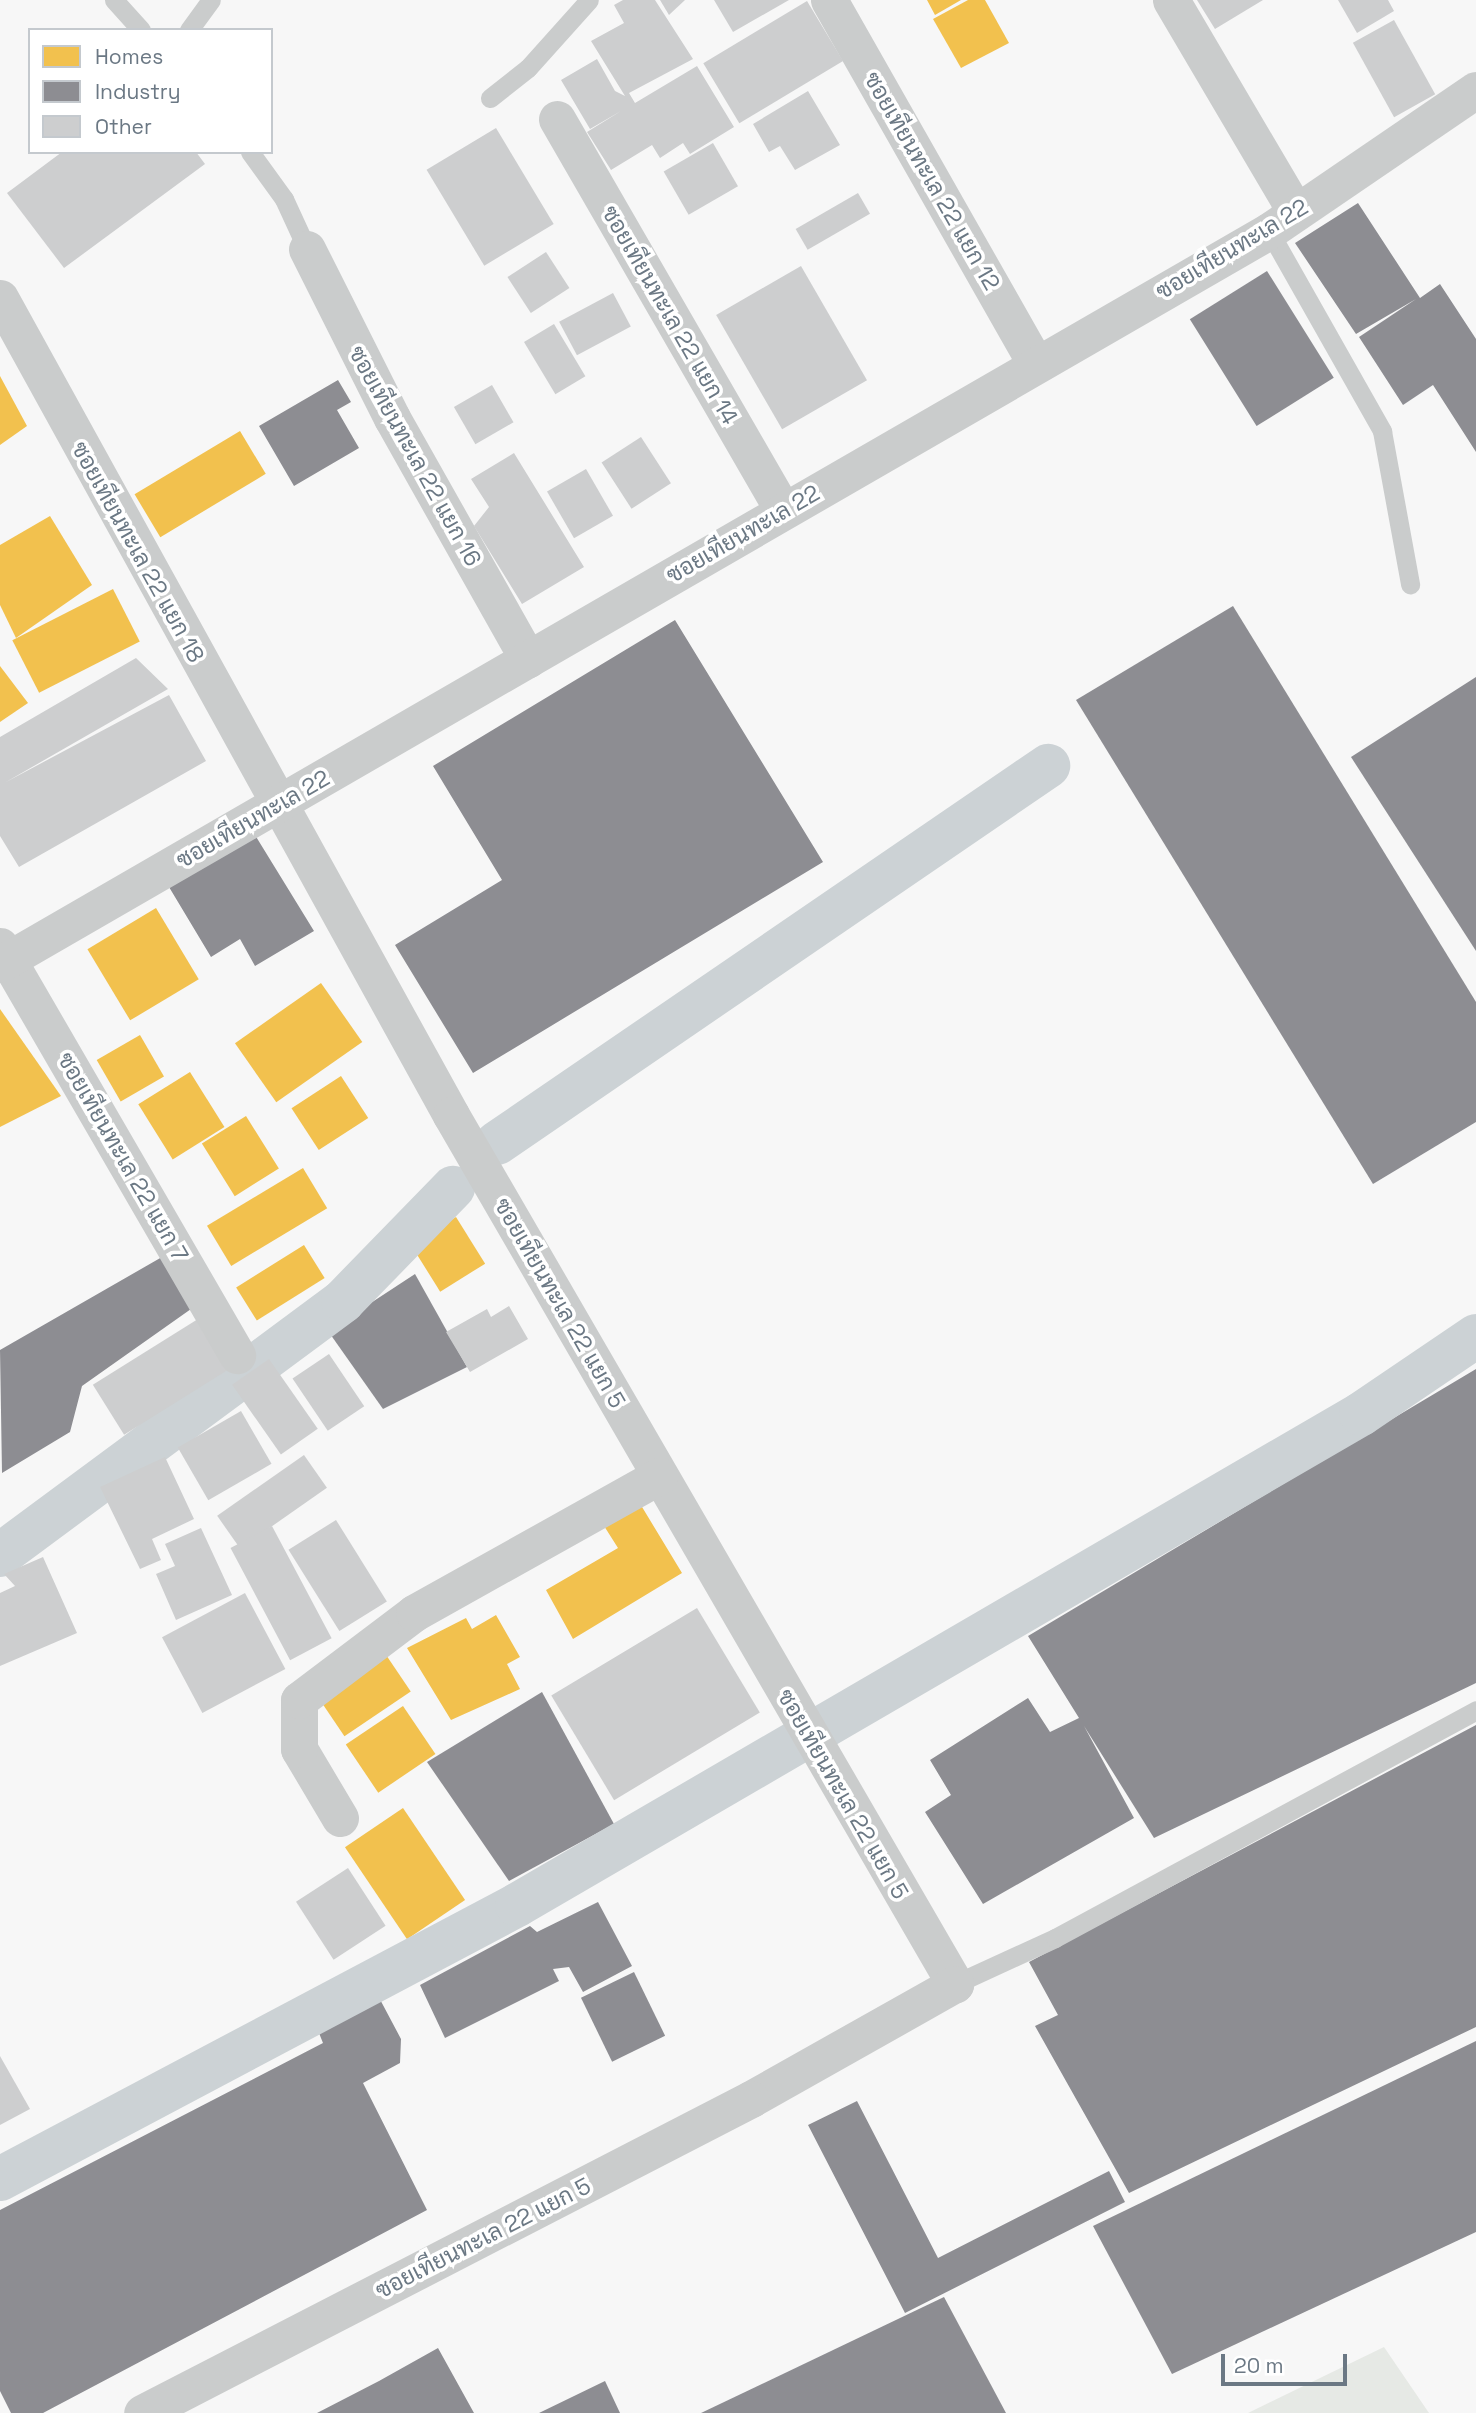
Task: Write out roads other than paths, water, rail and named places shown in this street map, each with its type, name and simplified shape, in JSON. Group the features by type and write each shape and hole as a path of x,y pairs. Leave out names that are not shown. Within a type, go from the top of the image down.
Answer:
{"street":[{"name":"ซอยเทียนทะเล 22 แยก 12","path":"828,0 1035,363"},
{"path":"1171,0 1282,222"},
{"name":"ซอยเทียนทะเล 22","path":"3,956 281,803 1282,222 1476,90"},
{"name":"ซอยเทียนทะเล 22 แยก 14","path":"557,119 783,510"},
{"name":"ซอยเทียนทะเล 22 แยก 16","path":"307,249 392,418 528,659"},
{"name":"ซอยเทียนทะเล 22 แยก 18","path":"0,298 169,612 281,803"},
{"name":"ซอยเทียนทะเล 22 แยก 5","path":"142,2413 751,2099 955,1984 659,1476 281,803"},
{"name":"ซอยเทียนทะเล 22 แยก 7","path":"3,956 237,1354"},
{"path":"340,1818 299,1749 299,1700 414,1613 659,1476"}],"lane":[{"path":"114,0 139,28"},
{"path":"190,28 211,0"},
{"path":"490,99 528,68 589,0"},
{"path":"251,154 284,199 307,249"},
{"path":"1282,222 1382,431 1410,584"},
{"path":"955,1984 1055,1938 1476,1710"}],"waterway":[{"path":"497,1143 1048,766"},
{"path":"0,1555 343,1301 453,1188"},
{"path":"0,2179 517,1905 1361,1414 1476,1336"}]}
